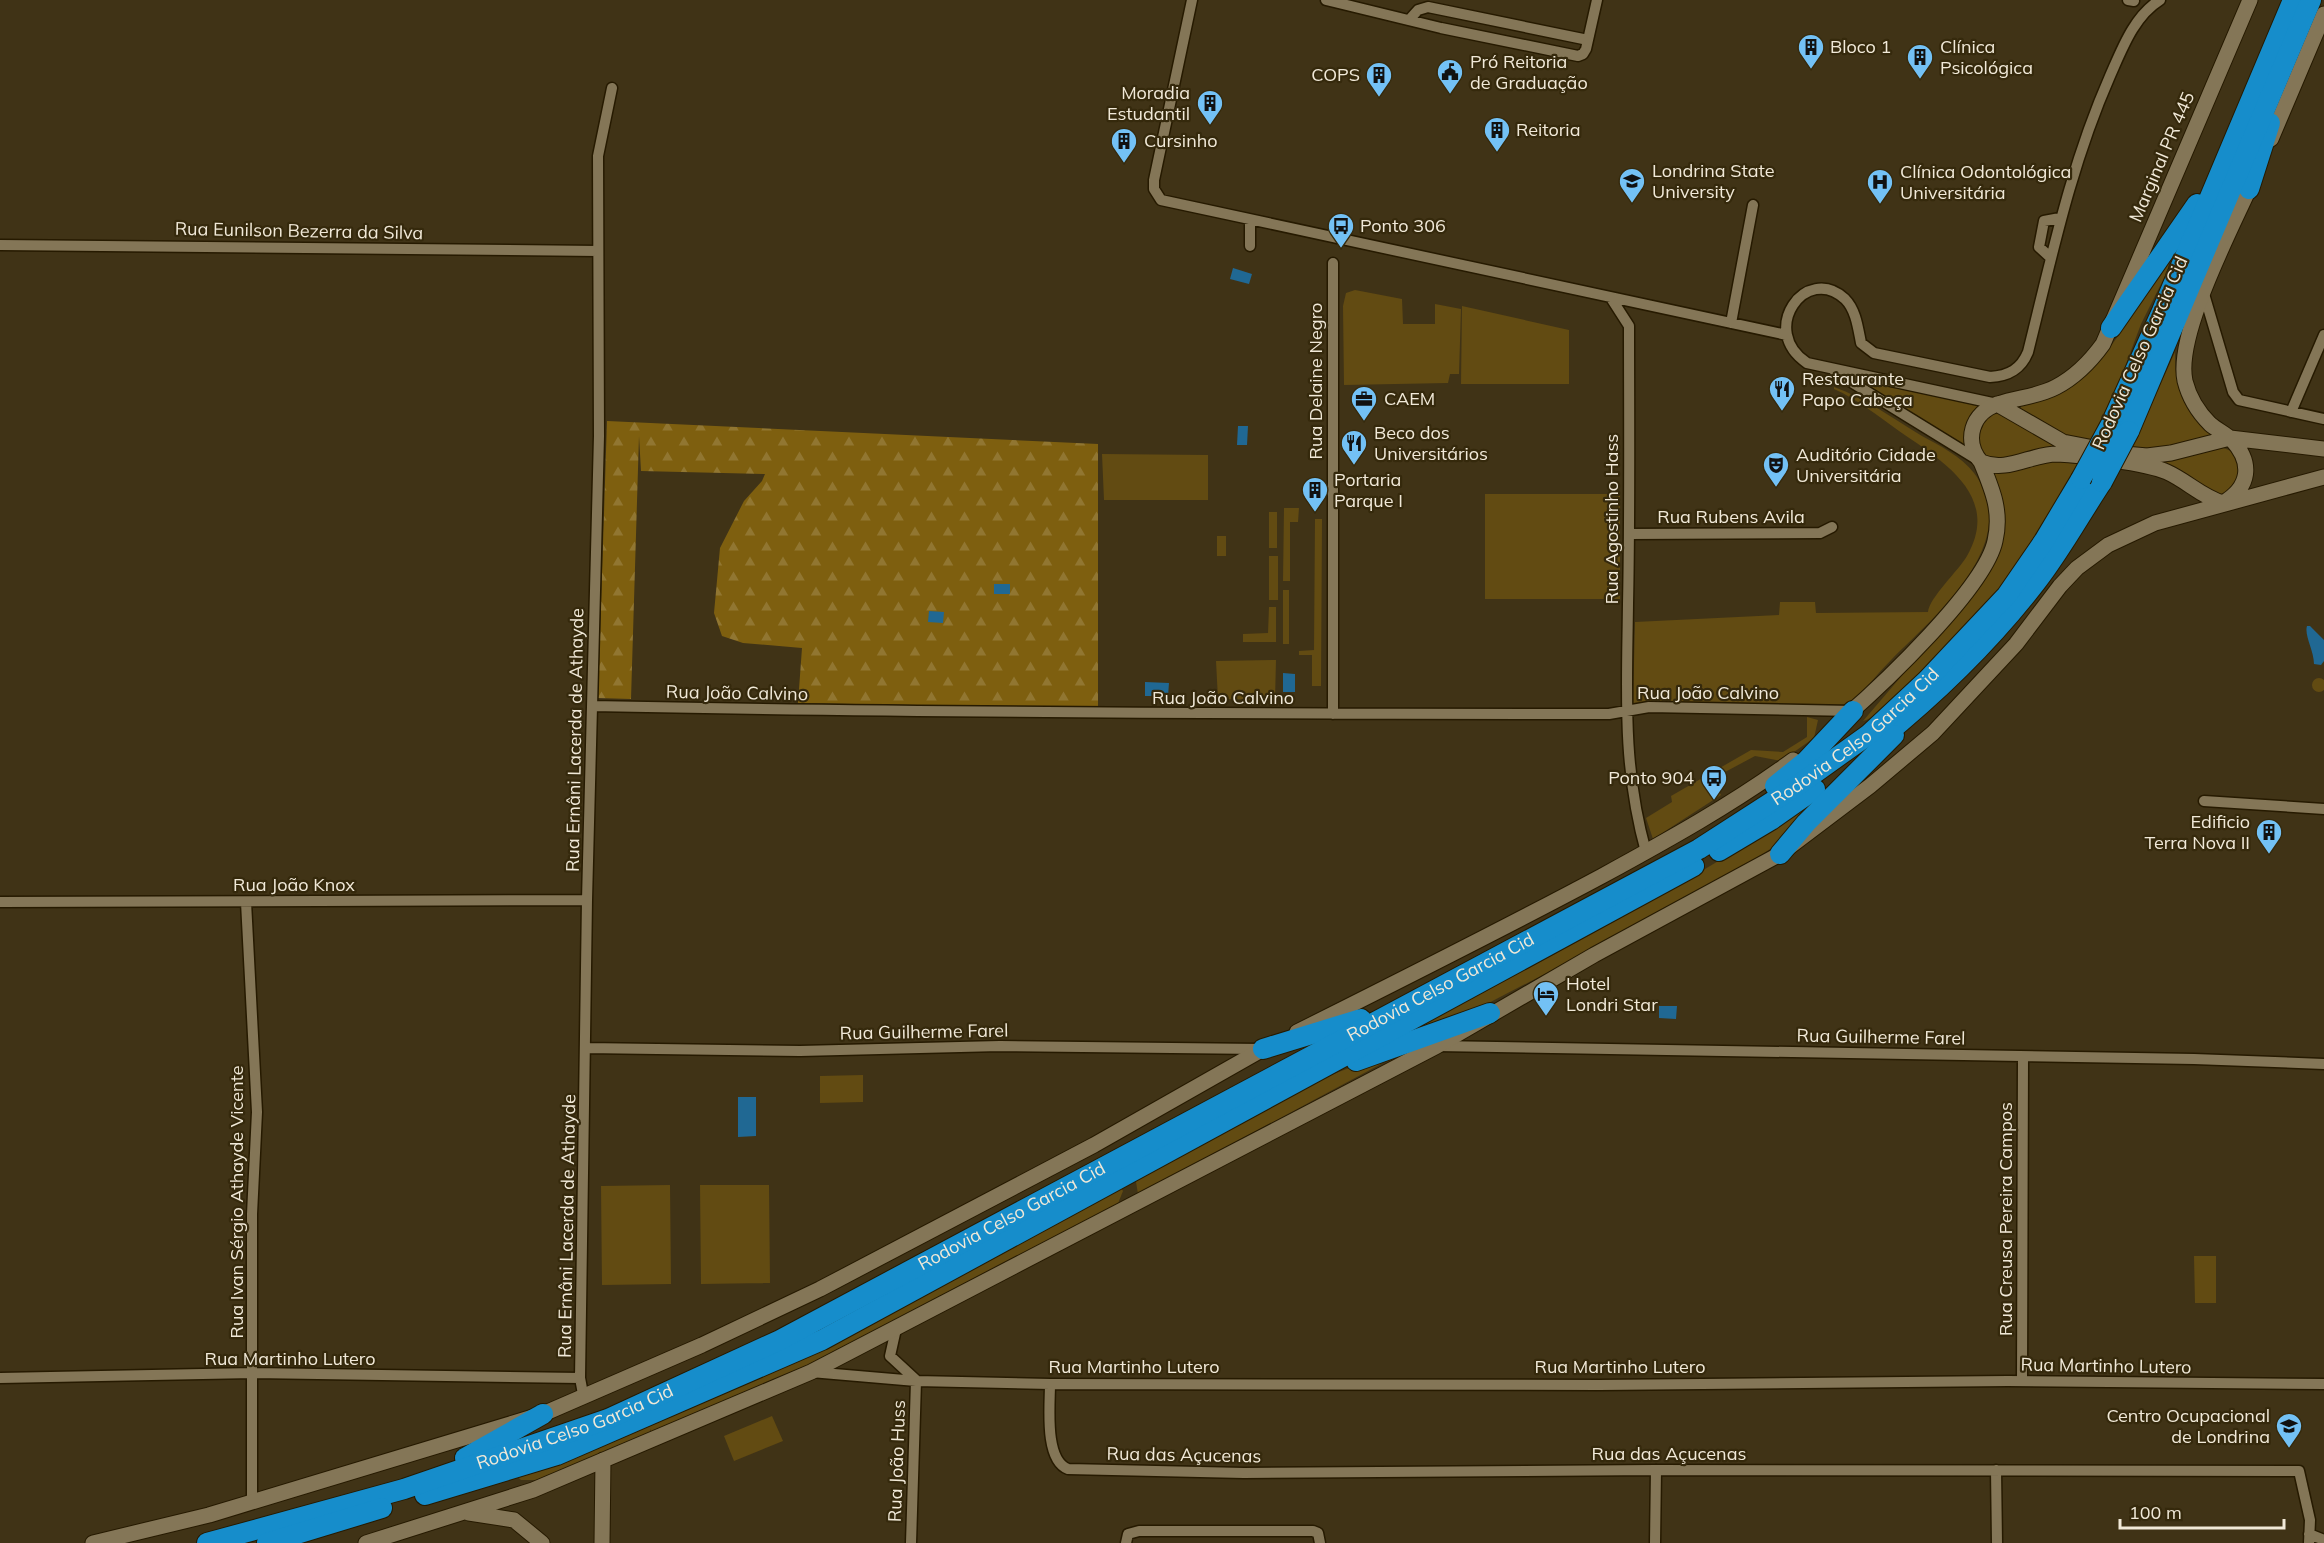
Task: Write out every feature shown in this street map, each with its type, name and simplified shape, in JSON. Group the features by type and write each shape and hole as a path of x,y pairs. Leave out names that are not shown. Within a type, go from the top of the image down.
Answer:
{"highway":[{"path":"2249,189 2309,6"},
{"name":"Rodovia Celso Garcia Cid","path":"267,1543 557,1455 822,1340 1651,892 1771,820 1858,758 1919,708 1978,650 2038,580 2102,482 2162,311 2224,162 2309,6"},
{"name":"Rodovia Celso Garcia Cid","path":"207,1543 404,1489 608,1419 780,1340 1699,849 1798,785 1868,735 1927,680 2007,595 2044,542 2081,479 2120,427 2309,6"},
{"path":"2111,328 2224,162"},
{"path":"1780,854 1806,823 1919,708"},
{"path":"1699,849 1806,761 1852,711"},
{"path":"1263,1048 1401,1007"},
{"path":"1316,1073 1350,1064 1490,1013"},
{"path":"404,1489 543,1414"}],"street":[{"path":"1192,0 1154,189 1161,200 1787,335"},
{"path":"1326,0 1576,55 1585,52 1597,0"},
{"path":"2160,0 2148,9 2125,43 2084,140 2060,218 2044,221 2039,247 2051,258 2028,352 2019,367 2006,375 1977,375 1874,353 1860,343 1855,317 1845,299 1825,290 1815,291 1796,299 1786,315 1787,335 1793,349 1807,363 1997,404 2063,442 2103,450 2154,455 2230,438 2324,449"},
{"name":"Marginal PR 445","path":"1997,404 2042,394 2071,378 2094,357 2111,328 2248,1"},
{"path":"1409,20 1418,10 1428,7 1588,40"},
{"name":"Rua Ernâni Lacerda de Athayde","path":"583,1394 580,1378 587,900 599,436 598,156 612,88"},
{"path":"2223,503 2237,493 2247,476 2244,457 2230,438 2203,416 2192,400 2185,379 2187,344 2204,294 2249,189"},
{"path":"1731,323 1754,205"},
{"path":"1250,221 1250,246"},
{"name":"Rua Eunilson Bezerra da Silva","path":"0,245 598,251"},
{"name":"Rua Delaine Negro","path":"1333,263 1333,714"},
{"path":"2204,294 2233,392 2239,400 2324,419"},
{"name":"Rua Agostinho Hass","path":"1611,298 1629,326 1629,534 1625,712 1635,813 1646,852"},
{"path":"2291,412 2324,335"},
{"path":"1830,368 1862,391 1981,462 2004,466 2037,456 2060,454 2155,468 2171,474 2203,495 2223,503"},
{"name":"Rodovia Celso Garcia Cid","path":"93,1543 252,1502 543,1414 583,1394 702,1345 820,1289 1094,1145 1263,1048 1502,930 1716,812 1777,772 1852,711 1930,633 1988,560 1995,544 1998,514 1994,492 1972,448 1972,430 1981,414 1997,404"},
{"path":"366,1543 533,1490 811,1372 1437,1046 1490,1013 1780,854 1870,786 1955,712 2016,644 2060,586 2085,562 2120,537 2223,503 2324,477"},
{"name":"Rua Rubens Avila","path":"1629,534 1820,533 1832,527"},
{"name":"Rua João Calvino","path":"592,706 945,713 1609,714 1649,707 1852,711"},
{"path":"2204,801 2324,809"},
{"name":"Rua João Knox","path":"0,902 587,900"},
{"name":"Rua Ivan Sérgio Athayde Vicente","path":"246,902 257,1112 252,1214 252,1502"},
{"name":"Rua Guilherme Farel","path":"586,1048 800,1051 1000,1046 1263,1048"},
{"name":"Rua Guilherme Farel","path":"1437,1046 2324,1064"},
{"name":"Rua Creusa Pereira Campos","path":"2022,1382 2023,1057"},
{"name":"Rua João Huss","path":"896,1329 890,1356 916,1381 911,1543"},
{"name":"Rua João Huss","path":"811,1372 916,1381"},
{"name":"Rua Martinho Lutero","path":"0,1378 253,1373 580,1378"},
{"name":"Rua Martinho Lutero","path":"916,1381 1050,1384 1599,1385 2022,1382 2324,1384"},
{"name":"Rua das Açucenas","path":"1050,1384 1051,1449 1058,1462 1068,1469 1244,1473 1656,1470 2299,1471 2310,1520 2309,1538"},
{"path":"602,1543 603,1461"},
{"path":"1655,1543 1656,1470"},
{"path":"1996,1470 1997,1543"},
{"path":"466,1513 513,1520 542,1543"},
{"path":"1126,1543 1128,1534 1132,1532 1235,1537 1313,1531 1318,1533 1320,1543"},
{"path":"2309,1538 2324,1540"}],"shaded area":[{"path":"2165,262 2169,263 2167,272 2141,324 2119,383 2089,443 2065,437 2021,410 2021,406 2050,396 2073,383 2092,368 2122,330"},
{"path":"1355,290 1402,299 1403,324 1435,324 1435,304 1461,309 1459,374 1450,374 1448,383 1344,385 1343,306 1346,293"},
{"path":"1462,306 1569,330 1569,384 1461,384"},
{"path":"2175,352 2175,369 2181,391 2212,435 2189,444 2131,450"},
{"path":"1857,378 1980,406 1967,446 1860,382"},
{"path":"1834,387 1868,403 1950,452 1974,473 1987,499 1989,525 1982,550 1969,575 1931,621 1886,665 1849,706 1633,703 1635,622 1779,615 1780,602 1815,602 1816,613 1928,612 1933,599 1967,556 1976,534 1977,515 1972,497 1962,482 1932,454"},
{"path":"2002,413 2061,447 2004,461 1984,455 1977,438 1981,428 1988,417"},
{"path":"2221,447 2231,451 2240,463 2236,486 2218,496 2153,463"},
{"path":"1102,454 1208,455 1208,500 1104,500"},
{"path":"2065,460 2078,463 2018,562 1995,593 1971,623 1918,679 1876,714 1863,721 1965,602 1994,560 1991,472 2006,472 2032,463"},
{"path":"1485,494 1620,494 1620,599 1485,599"},
{"path":"1284,508 1299,508 1298,522 1290,522 1290,581 1283,581"},
{"path":"1269,512 1277,512 1277,548 1269,548"},
{"path":"1315,519 1322,519 1321,686 1312,686 1312,655 1299,655 1299,651 1314,650"},
{"path":"1217,536 1226,536 1226,556 1217,556"},
{"path":"1269,556 1278,556 1278,600 1269,600"},
{"path":"1283,590 1289,590 1289,644 1283,644"},
{"path":"1269,607 1276,607 1276,642 1243,642 1243,634 1268,633"},
{"path":"1276,660 1275,700 1218,699 1216,661"},
{"path":"2319,678 2324,680 2326,685 2324,690 2319,692 2314,690 2312,685 2314,680"},
{"path":"1807,717 1818,720 1814,738 1781,761 1755,756 1712,779 1721,795 1653,839 1646,818 1672,802 1671,796 1751,750 1783,752 1807,737"},
{"path":"1822,793 1781,842 1744,866 1637,926 1454,1021 1363,1057 1655,899 1768,830"},
{"path":"1381,1064 1138,1194 1135,1176 1318,1080 1349,1068"},
{"path":"863,1075 863,1102 820,1103 820,1076"},
{"path":"670,1185 671,1284 602,1285 601,1186"},
{"path":"700,1185 769,1185 770,1283 701,1284"},
{"path":"1120,1186 1123,1191 1117,1206 810,1364 652,1433 650,1429 650,1433 538,1480 521,1480 514,1474 691,1402"},
{"path":"2194,1256 2216,1256 2216,1303 2195,1303"},
{"path":"772,1416 783,1441 734,1461 724,1436"}],"green space":[{"path":"607,421 1098,444 1098,708 798,703 802,648 743,643 722,636 714,613 720,548 744,501 762,481 765,474 641,471 639,436 631,699 598,698"}],"water":[{"path":"1233,268 1252,274 1249,284 1230,279"},
{"path":"1238,426 1248,426 1247,445 1237,445"},
{"path":"994,584 1010,584 1010,594 994,594"},
{"path":"929,611 944,612 943,623 928,622"},
{"path":"2307,626 2310,626 2324,640 2324,661 2321,665 2314,664"},
{"path":"1283,673 1295,674 1295,692 1283,692"},
{"path":"1145,682 1169,683 1168,696 1145,696"},
{"path":"1659,1006 1677,1006 1676,1019 1659,1018"},
{"path":"738,1097 756,1097 756,1136 738,1137"}],"place":[{"name":"Bloco 1","path":"1811,70"},
{"name":"Clínica Psicológica","path":"1920,80"},
{"name":"Pró Reitoria de Graduação","path":"1450,95"},
{"name":"COPS","path":"1379,98"},
{"name":"Moradia Estudantil","path":"1210,126"},
{"name":"Reitoria","path":"1497,153"},
{"name":"Cursinho","path":"1124,164"},
{"name":"Londrina State University","path":"1632,204"},
{"name":"Clínica Odontológica Universitária","path":"1880,205"},
{"name":"Ponto 306","path":"1341,249"},
{"name":"Restaurante Papo Cabeça","path":"1782,412"},
{"name":"CAEM","path":"1364,422"},
{"name":"Beco dos Universitários","path":"1354,466"},
{"name":"Auditório Cidade Universitária","path":"1776,488"},
{"name":"Portaria Parque I","path":"1315,513"},
{"name":"Ponto 904","path":"1714,801"},
{"name":"Edificio Terra Nova II","path":"2269,855"},
{"name":"Hotel Londri Star","path":"1546,1017"},
{"name":"Centro Ocupacional de Londrina","path":"2289,1449"}]}
